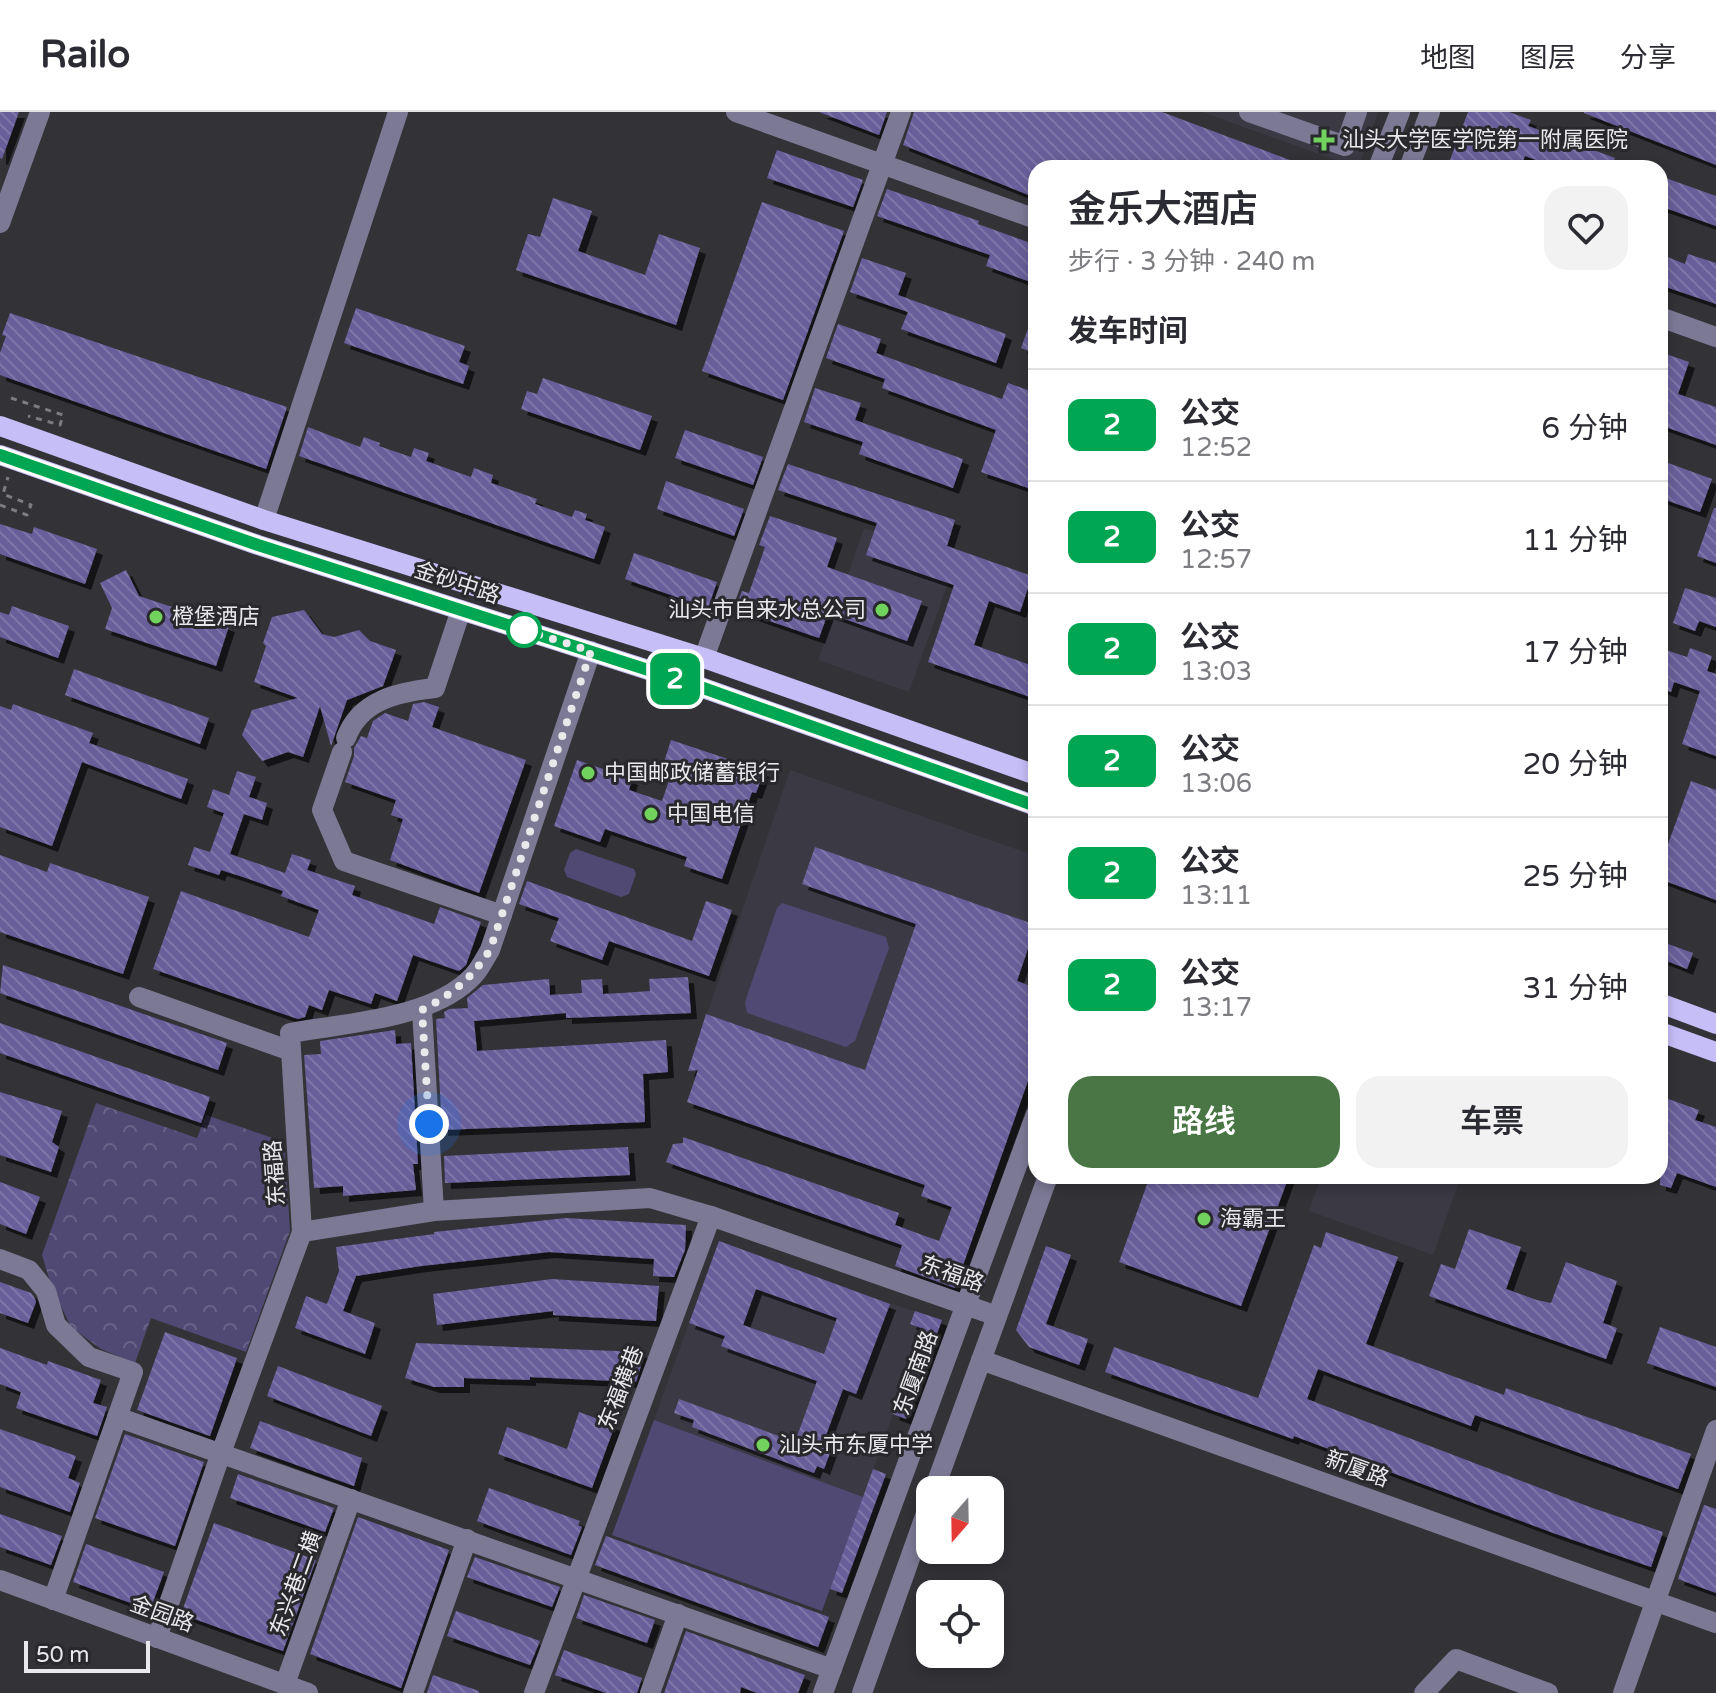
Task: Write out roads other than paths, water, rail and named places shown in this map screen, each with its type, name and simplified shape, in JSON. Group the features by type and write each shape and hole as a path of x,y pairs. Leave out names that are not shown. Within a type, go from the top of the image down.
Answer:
{"main road":[{"name":"金砂中路","path":"0,426 264,520 704,658 1028,772"},
{"name":"金砂中路","path":"0,455 258,545 707,689 1028,803"},
{"path":"1668,1006 1716,1024"},
{"path":"1668,1035 1716,1052"}],"street":[{"path":"0,223 40,112"},
{"path":"264,520 398,112"},
{"path":"736,112 1028,216"},
{"path":"704,658 901,112"},
{"path":"1249,112 1345,146 1357,112"},
{"path":"1381,160 1400,112"},
{"path":"1412,160 1430,112"},
{"path":"1668,320 1716,337"},
{"path":"461,610 435,688 405,691 367,708 352,722 322,810 344,861 502,915"},
{"path":"139,997 291,1051 290,1033 422,1010 449,996 473,976 490,950 591,651"},
{"path":"422,1010 434,1211"},
{"name":"东福路","path":"291,1051 302,1232 434,1211 650,1198 711,1216 997,1316"},
{"name":"东厦南路","path":"823,1693 1028,1136"},
{"path":"939,1476 1045,1184"},
{"name":"东福横巷","path":"534,1693 711,1216"},
{"path":"157,1638 302,1232"},
{"path":"0,1259 29,1270 46,1291 56,1325 89,1357 133,1372 53,1600"},
{"name":"新厦路","path":"981,1360 1716,1623"},
{"path":"117,1417 832,1669"},
{"path":"1623,1693 1716,1430"},
{"name":"东兴巷二横","path":"285,1684 351,1499"},
{"path":"413,1693 467,1539"},
{"path":"862,1693 916,1541"},
{"name":"金园路","path":"0,1580 308,1693"},
{"path":"650,1693 678,1614"},
{"path":"1424,1693 1456,1659 1548,1693"}],"place":[{"name":"汕头大学医学院第一附属医院","path":"1324,140"},
{"name":"汕头市自来水总公司","path":"882,610"},
{"name":"橙堡酒店","path":"156,617"},
{"name":"中国邮政储蓄银行","path":"588,773"},
{"name":"中国电信","path":"651,814"},
{"name":"海霸王","path":"1204,1219"},
{"name":"汕头市东厦中学","path":"763,1445"}]}
